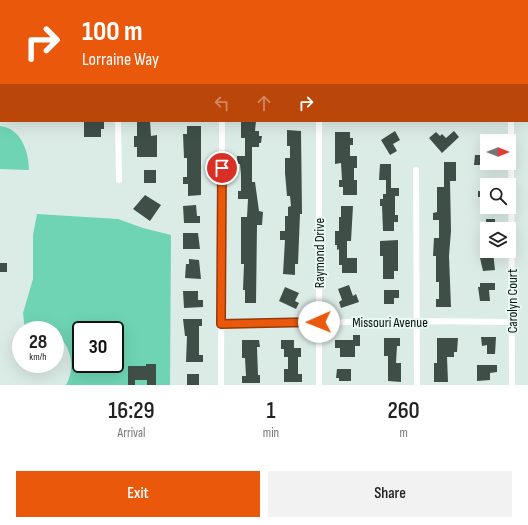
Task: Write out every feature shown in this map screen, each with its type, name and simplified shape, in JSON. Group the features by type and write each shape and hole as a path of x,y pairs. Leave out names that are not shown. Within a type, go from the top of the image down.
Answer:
{"street":[{"path":"118,122 119,180"},
{"path":"221,385 222,122"},
{"name":"Raymond Drive","path":"319,122 319,385"},
{"name":"Carolyn Court","path":"511,122 512,385"},
{"path":"416,170 417,385"},
{"name":"Missouri Avenue","path":"221,324 417,321 512,322"}],"green space":[{"path":"0,126 13,131 22,142 29,163 29,170 0,169"},
{"path":"37,214 118,219 143,228 171,235 170,385 66,385 71,373 71,361 68,349 64,342 64,321 24,321 23,313 33,279 33,235"}],"building":[{"path":"84,122 104,122 104,129 101,129 101,137 84,137"},
{"path":"137,122 150,122 151,136 157,135 157,157 137,157 137,147 134,147 134,136 137,136"},
{"path":"241,122 256,122 255,131 259,131 259,136 262,136 259,147 252,147 252,182 255,182 259,211 263,212 262,225 257,225 256,303 245,303 245,290 243,290 244,264 241,264 241,217 247,217 248,199 238,199 238,191 241,191 241,174 240,164 237,164 237,156 245,156 245,138 241,138"},
{"path":"187,126 201,126 201,195 188,196 188,184 183,184 183,177 187,177 187,158 184,158 183,134 187,134"},
{"path":"287,130 301,131 302,214 300,214 298,264 295,264 295,275 283,274 285,240 280,240 280,231 285,231 285,216 288,216 288,207 291,206 290,196 287,196 285,173 285,158 290,158 290,146 287,146"},
{"path":"395,131 400,140 393,144 397,151 390,155 381,140"},
{"path":"454,131 459,137 442,153 429,138 436,132 440,136 442,134 446,138"},
{"path":"335,132 350,132 350,138 353,138 353,145 350,145 350,156 357,156 357,168 354,168 354,180 357,180 357,195 343,195 343,187 339,187 339,180 342,180 341,163 335,164"},
{"path":"475,155 480,155 480,165 474,165"},
{"path":"444,162 456,162 456,181 450,181 451,231 449,256 451,307 436,307 436,299 439,299 439,282 436,282 436,256 433,256 434,238 439,238 439,220 433,220 433,213 437,212 437,187 444,187"},
{"path":"380,164 391,164 391,188 399,188 399,196 395,196 395,215 398,215 398,222 394,222 394,231 383,231 382,206 380,206 380,199 383,199 383,194 386,194 386,180 379,180"},
{"path":"144,170 156,170 156,183 144,183"},
{"path":"478,191 480,191 480,197 478,197"},
{"path":"145,195 161,205 150,221 133,209"},
{"path":"196,205 197,216 200,216 200,223 184,223 183,206"},
{"path":"341,206 353,206 351,241 347,241 347,258 357,258 357,273 342,273 342,265 339,265 339,249 337,250 337,245 335,245 335,231 339,231"},
{"path":"486,219 495,219 495,222 486,222"},
{"path":"183,233 198,233 200,249 183,249"},
{"path":"398,240 398,271 394,271 394,279 383,279 383,256 380,256 380,241"},
{"path":"480,258 494,258 495,270 483,271"},
{"path":"189,259 199,260 201,279 185,278 186,264 189,264"},
{"path":"0,263 7,263 7,272 0,272"},
{"path":"480,283 495,283 495,290 489,290 490,301 480,301 478,287 480,287"},
{"path":"349,285 353,296 356,294 359,302 341,308 339,302 342,300 338,289"},
{"path":"285,287 299,293 295,301 299,303 296,309 279,301"},
{"path":"384,290 399,290 399,298 394,298 394,304 384,304"},
{"path":"183,291 198,291 198,300 203,300 203,307 184,308"},
{"path":"183,319 202,319 202,326 199,326 199,355 203,355 203,362 186,362 187,336 185,336"},
{"path":"353,335 360,335 360,346 355,346 355,357 340,357 340,348 335,348 335,340 353,340"},
{"path":"481,337 496,337 495,354 487,354 487,345 482,346"},
{"path":"384,338 400,338 400,346 397,346 396,363 401,363 401,382 388,381 388,356 384,356"},
{"path":"437,338 458,338 457,352 454,352 454,357 447,357 448,382 434,382 434,363 437,363"},
{"path":"242,340 259,340 260,347 257,347 258,375 260,375 260,383 242,383 242,376 246,376 245,358 242,358"},
{"path":"281,340 294,340 294,348 301,348 301,357 298,357 298,374 302,374 302,382 284,382 284,369 288,369 288,357 284,357 284,349 281,349"},
{"path":"146,364 156,364 156,385 147,385 147,380 135,380 135,385 128,385 128,366 146,366"},
{"path":"477,365 497,365 497,372 490,373 490,380 477,381"},
{"path":"337,369 351,369 351,381 339,381 339,378 336,378"},
{"path":"187,374 199,374 199,385 187,385"}],"route":[{"path":"222,168 221,324 319,322"}]}
